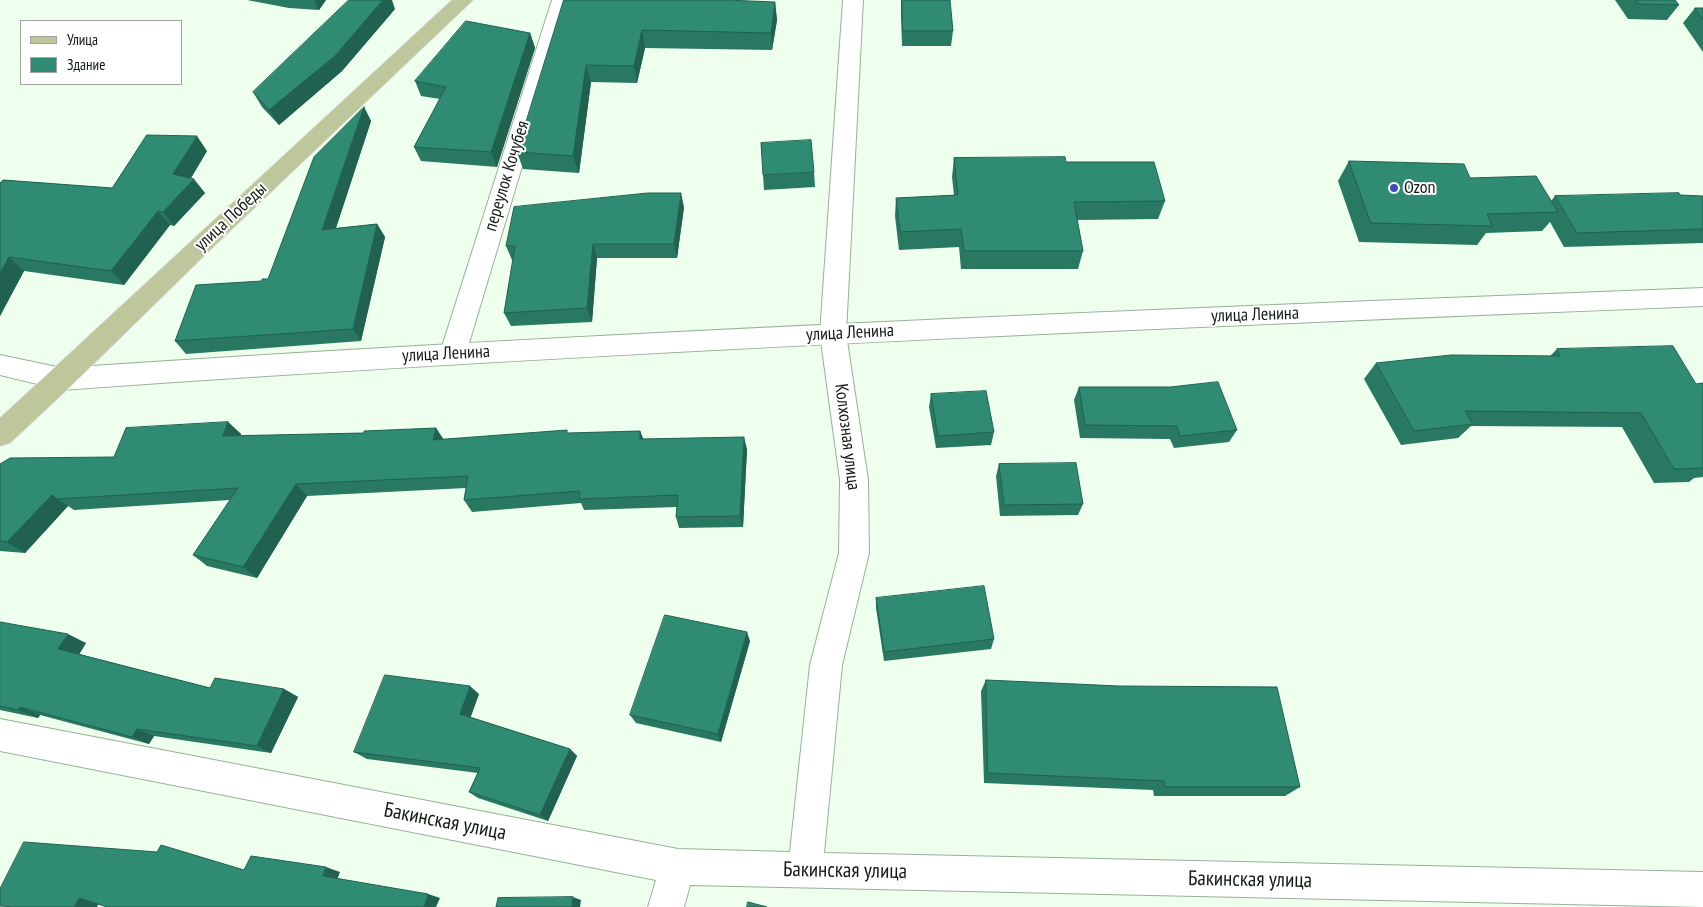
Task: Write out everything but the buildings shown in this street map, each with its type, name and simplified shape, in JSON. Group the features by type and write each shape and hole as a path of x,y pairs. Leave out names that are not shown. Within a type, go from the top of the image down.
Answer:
{"main road":[{"name":"улица Победы","path":"0,436 463,0"}],"street":[{"name":"переулок Кочубея","path":"453,353 562,0"},
{"name":"Колхозная улица","path":"805,870 826,665 854,553 854,480 833,334 853,0"},
{"name":"улица Ленина","path":"0,365 62,379 453,353 1069,322 1703,297"},
{"name":"Бакинская улица","path":"0,735 678,867 1703,890"},
{"path":"666,907 678,867"}],"place":[{"name":"Ozon","path":"1394,188"}]}
